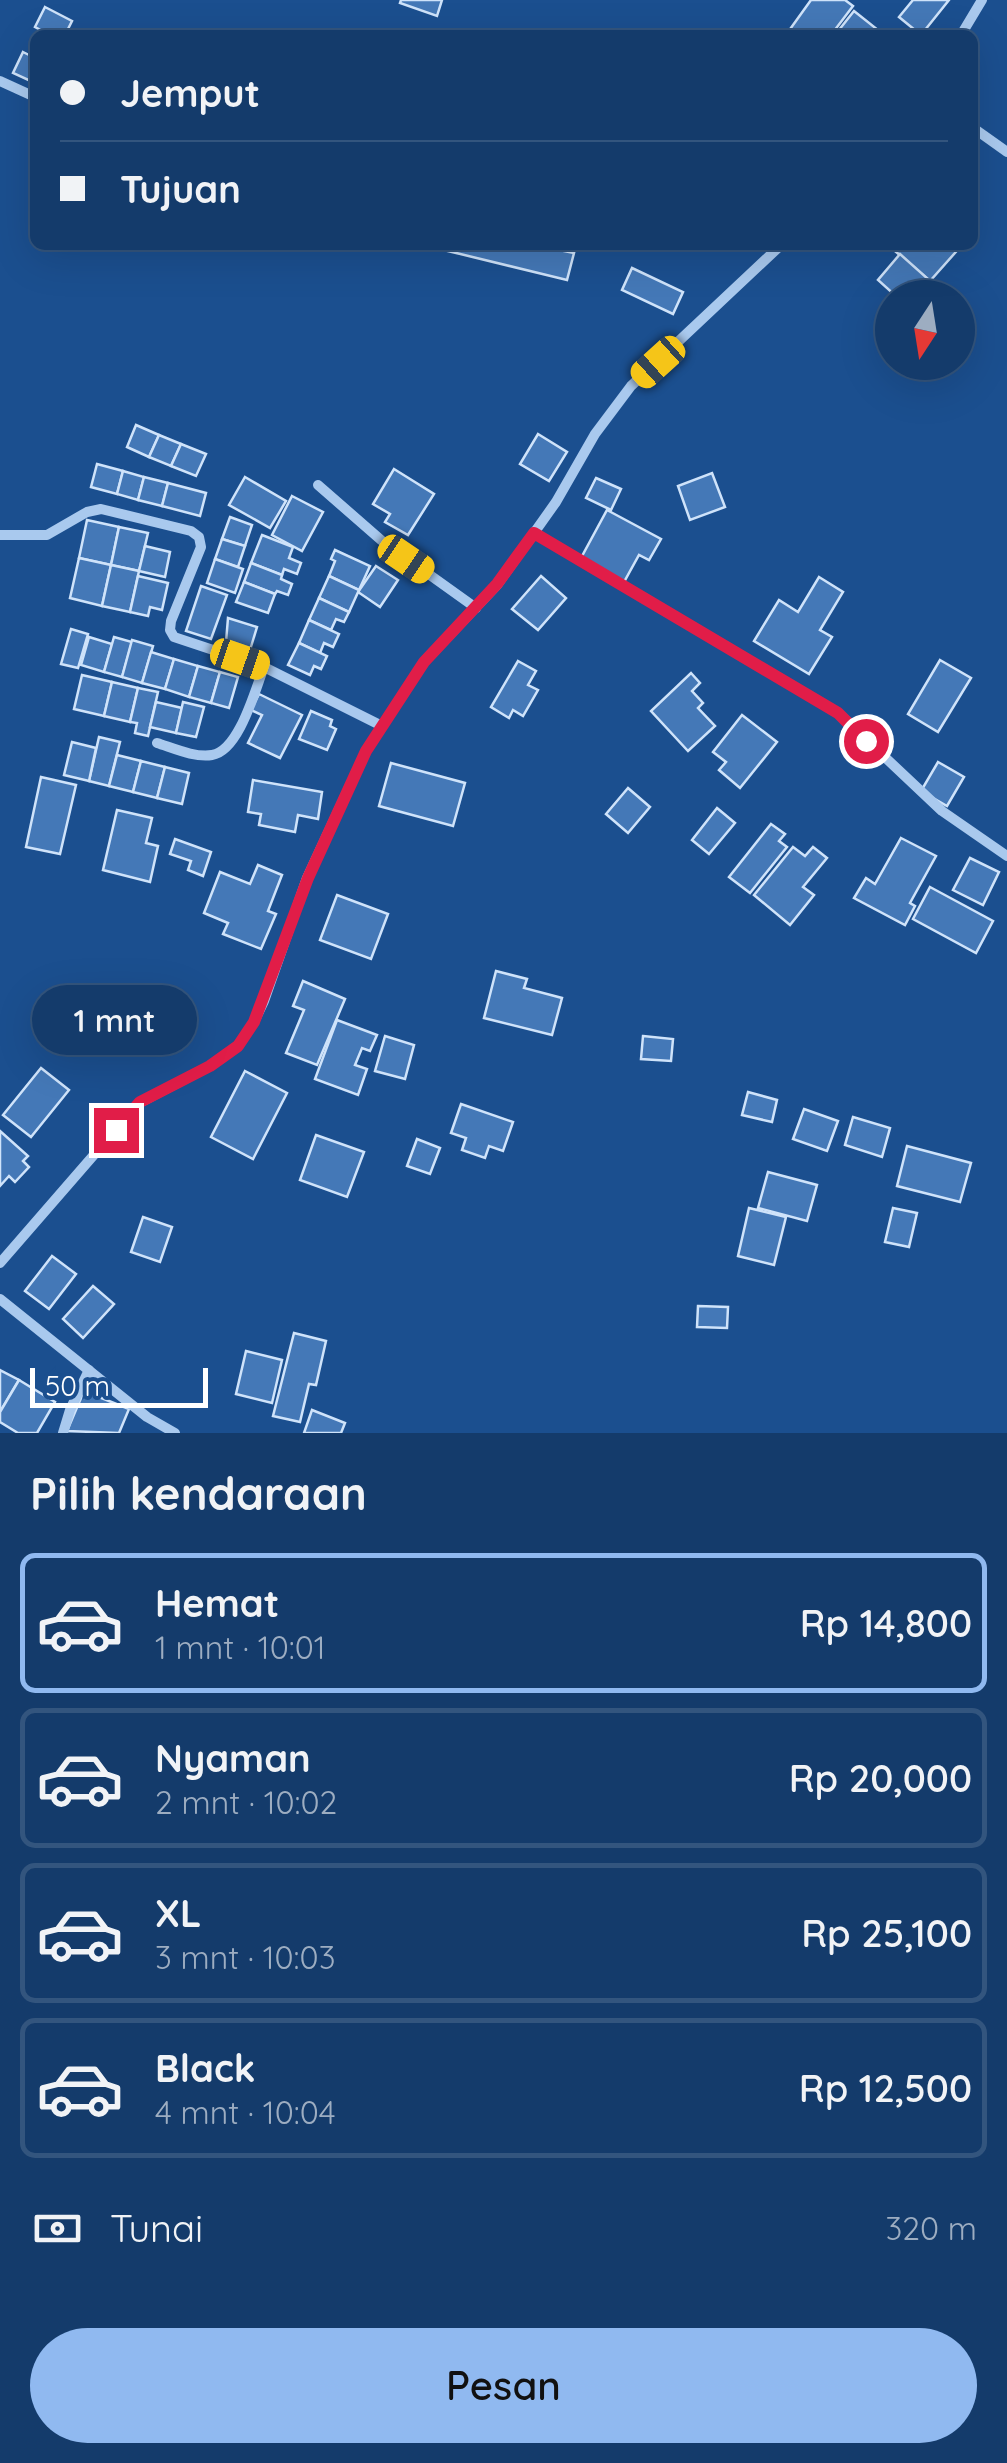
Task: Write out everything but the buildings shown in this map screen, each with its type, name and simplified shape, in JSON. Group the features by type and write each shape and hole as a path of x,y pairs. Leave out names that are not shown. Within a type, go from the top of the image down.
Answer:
{"street":[{"path":"965,30 982,0"},
{"path":"0,80 30,95"},
{"path":"978,131 1007,152"},
{"path":"0,1264 140,1102 210,1066 238,1046 264,1000 308,878 366,751 424,662 476,608 534,533 594,434 632,386 776,250"},
{"path":"318,485 380,540 476,608"},
{"path":"0,535 48,535 87,512 101,509 190,531 200,537 201,547 170,630 174,637 264,667 382,726"},
{"path":"534,533 838,713 942,811 1007,856"},
{"path":"157,744 211,756 223,751 238,732 264,667"},
{"path":"0,1300 147,1418 175,1433"},
{"path":"63,1433 90,1370"}],"route":[{"path":"116,1130 140,1102 210,1066 238,1046 264,1000 308,878 366,751 424,662 497,584 534,533 838,713 866,741"}]}
